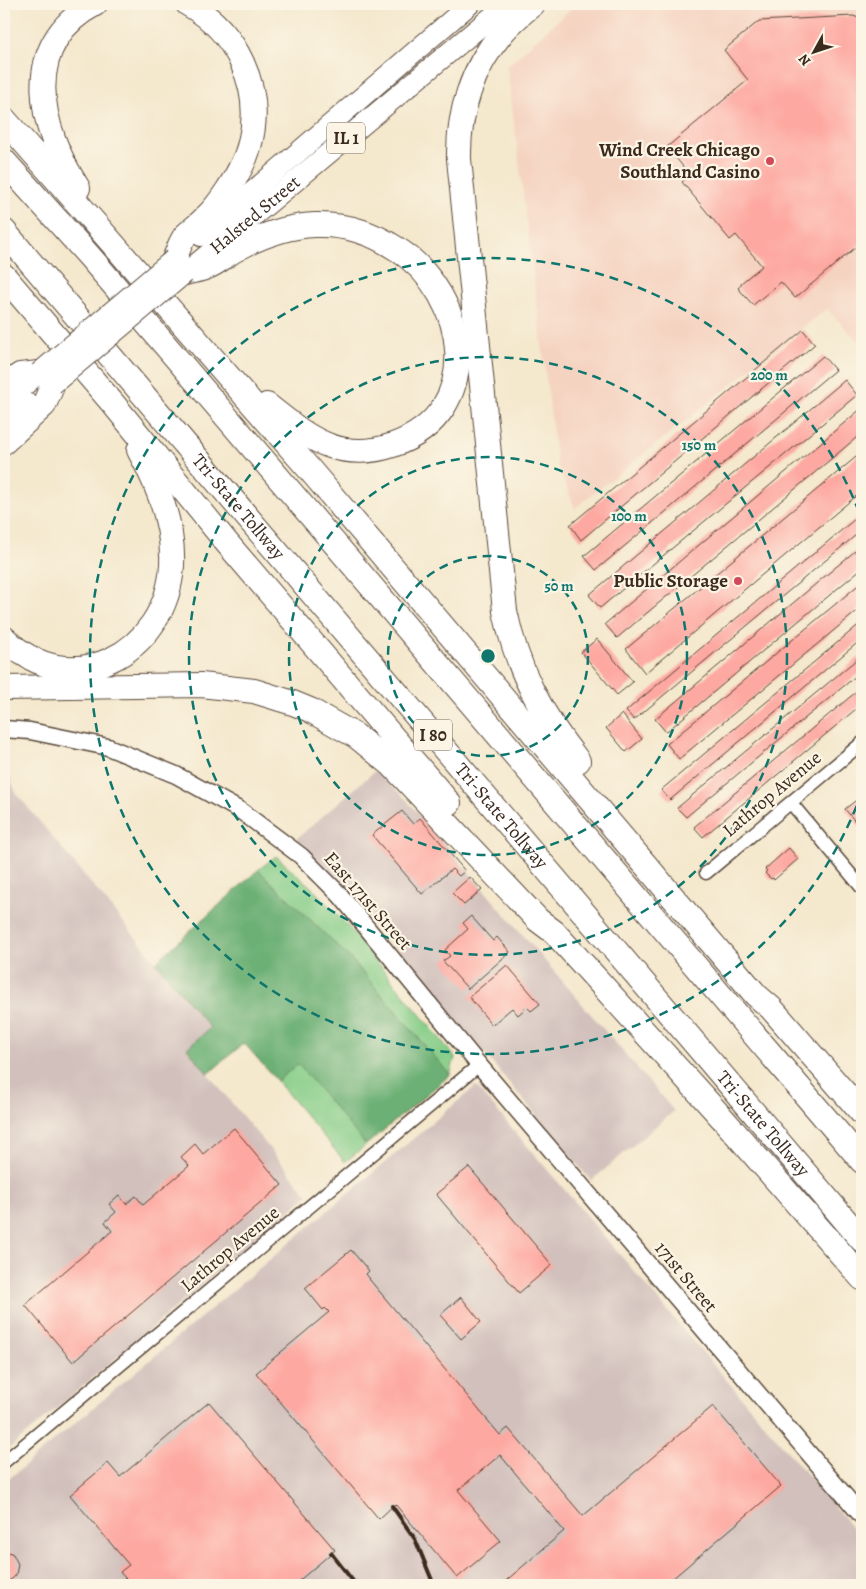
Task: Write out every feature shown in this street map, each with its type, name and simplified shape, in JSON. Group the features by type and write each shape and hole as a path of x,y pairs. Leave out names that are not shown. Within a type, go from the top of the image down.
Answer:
{"highway":[{"path":"96,4 72,20 57,38 44,71 43,97 48,125 58,154 83,195 113,235 120,254"},
{"path":"187,330 214,352 262,400 289,422 330,446 352,450 372,450 390,446 407,440 422,430 439,413 448,398 458,363 458,343 453,322 444,300 430,279 404,253 360,231 328,225 290,228 274,232 247,244 209,267 180,266 184,236 206,217 234,180 250,143 253,118 248,78 238,53 228,38 208,17 188,4"},
{"path":"533,4 501,34 478,68 464,108 458,145 503,591 508,624 524,676 537,703 554,730 761,990 772,1008 862,1113"},
{"path":"4,119 323,485 756,995 772,1008"},
{"name":"I 80","path":"4,161 96,265 862,1161"},
{"name":"Tri-State Tollway","path":"4,231 862,1240"},
{"path":"7,280 246,566 545,914 554,932"},
{"path":"4,387 20,375 46,378 44,405 4,442"},
{"path":"4,638 18,650 40,662 64,667 89,666 110,660 130,650 152,626 163,608 172,566 171,541 162,500 146,462 131,438 110,411 104,394"},
{"path":"4,688 201,685 254,692 310,710 356,736 392,765 538,920 554,932 729,1126 862,1278"}],"main road":[{"name":"Halsted Street","path":"180,266 470,4"},
{"name":"Halsted Street","path":"4,426 46,378 180,266 507,4"},
{"name":"Halsted Street","path":"4,403 46,378"}],"street":[{"name":"East 171st Street","path":"4,729 30,731 108,747 176,775 241,811 301,856 340,895 479,1065"},
{"name":"Lathrop Avenue","path":"706,873 862,743"},
{"path":"791,802 862,888"},
{"name":"Lathrop Avenue","path":"4,1462 479,1065"},
{"name":"171st Street","path":"479,1065 862,1516"}],"shaded area":[{"path":"576,4 862,4 862,337 858,341 827,309 575,508 557,464 507,66"},
{"path":"4,762 16,793 211,1028 187,1049 308,1195 4,1453"},
{"path":"375,771 405,798 674,1111 591,1181 336,878 294,841"},
{"path":"476,1086 862,1539 862,1585 4,1585 4,1483"}],"green space":[{"path":"276,856 312,888 345,923 455,1057 450,1075 350,958 258,870"},
{"path":"258,870 350,958 450,1075 366,1145 298,1064 277,1081 244,1043 208,1074 187,1048 210,1028 156,962"},
{"path":"298,1063 366,1145 345,1162 277,1081"}],"building":[{"name":"Wind Creek Chicago Southland Casino","path":"853,16 862,19 862,242 795,298 781,282 753,305 738,288 741,283 762,266 736,235 730,240 682,182 690,175 667,147 748,80 724,50 759,21"},
{"path":"803,330 815,344 581,540 570,525"},
{"path":"823,356 835,370 596,570 584,556"},
{"path":"845,380 857,395 600,608 589,595"},
{"path":"862,408 862,433 617,638 605,624"},
{"path":"862,452 862,491 645,673 626,649"},
{"path":"862,513 862,530 634,720 626,711"},
{"path":"855,551 862,560 862,568 666,732 655,719"},
{"path":"862,582 862,607 679,759 667,744"},
{"path":"862,622 862,639 670,800 661,790"},
{"path":"597,639 633,682 617,695 581,652"},
{"path":"862,655 862,671 686,817 677,808"},
{"path":"862,687 862,704 703,837 694,827"},
{"path":"622,714 642,739 626,752 606,728"},
{"path":"859,798 862,802 862,830 845,809"},
{"path":"402,811 413,824 420,818 465,871 459,876 452,869 422,894 372,835"},
{"path":"789,848 798,859 774,880 773,878 771,879 765,873 767,871 765,869"},
{"path":"470,877 482,890 464,905 452,893"},
{"path":"471,916 493,941 497,937 510,952 468,989 443,961 450,956 445,950 468,929 463,923"},
{"path":"507,965 540,1004 531,1011 527,1007 518,1015 512,1008 492,1025 469,997"},
{"path":"234,1128 282,1185 73,1362 25,1305 112,1231 105,1222 116,1212 109,1204 119,1195 126,1204 136,1196 143,1205 189,1166 181,1157 195,1144 203,1154"},
{"path":"469,1167 552,1265 519,1293 436,1194"},
{"path":"351,1250 369,1271 366,1274 369,1279 500,1435 508,1428 583,1516 713,1406 781,1486 665,1585 501,1585 564,1531 500,1455 458,1490 501,1541 457,1578 395,1504 379,1519 256,1373 329,1312 325,1308 323,1310 305,1288"},
{"path":"461,1297 481,1322 461,1339 440,1315"},
{"path":"209,1402 335,1550 294,1585 131,1585 120,1572 129,1565 70,1495 108,1463 120,1477"},
{"path":"4,1550 13,1554 18,1564 16,1575 4,1583"}],"railway":[{"path":"392,1506 415,1539 434,1585"},
{"path":"331,1553 356,1585"}],"place":[{"name":"Wind Creek Chicago Southland Casino","path":"770,161"},
{"name":"Public Storage","path":"738,581"}]}
